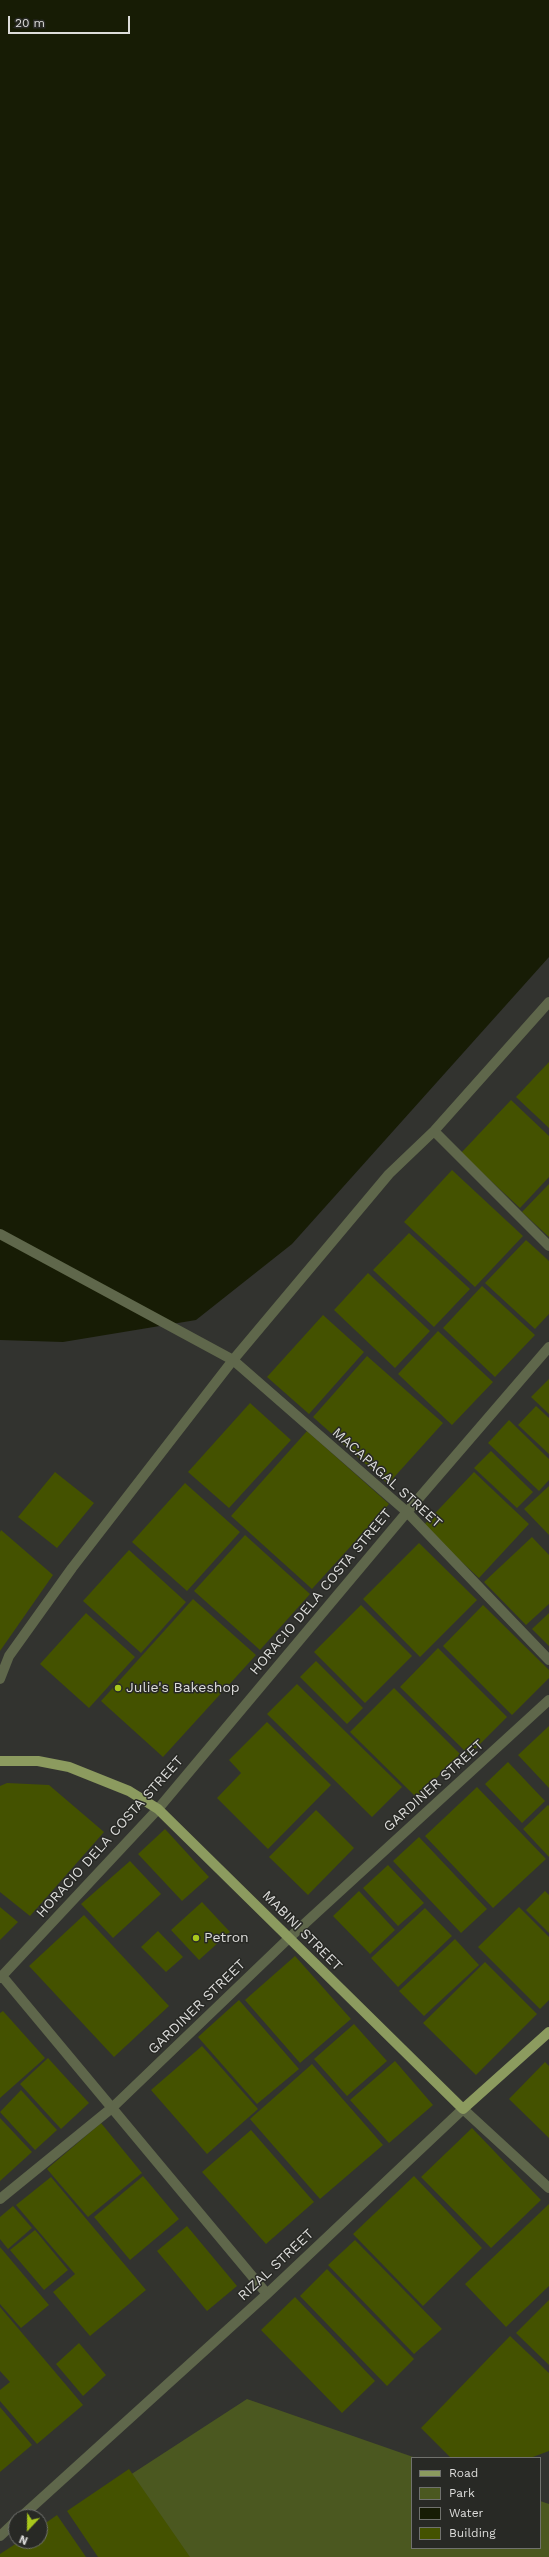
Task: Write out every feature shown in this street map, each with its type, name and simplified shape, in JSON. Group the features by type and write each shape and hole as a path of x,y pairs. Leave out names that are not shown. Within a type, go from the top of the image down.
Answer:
{"main road":[{"name":"MABINI STREET","path":"0,1760 38,1761 69,1768 129,1791 158,1809 463,2109"},
{"name":"RIZAL STREET","path":"463,2109 549,2032"}],"street":[{"path":"0,1679 9,1656 72,1568 233,1360 389,1174 434,1131 549,1002"},
{"path":"434,1131 549,1246"},
{"name":"MACAPAGAL STREET","path":"0,1234 233,1360 407,1512 549,1660"},
{"name":"HORACIO DELA COSTA STREET","path":"1,1977 158,1809 407,1512 549,1347"},
{"name":"GARDINER STREET","path":"0,2199 113,2107 289,1938 549,1700"},
{"path":"1,1977 113,2107 267,2294"},
{"name":"MABINI STREET","path":"463,2109 549,2188"},
{"name":"RIZAL STREET","path":"30,2509 267,2294 463,2109"},
{"path":"0,2536 8,2528"}],"green space":[{"path":"247,2399 413,2457 411,2457 411,2549 541,2549 541,2501 549,2504 549,2557 141,2557 107,2490"}],"water":[{"path":"0,0 549,0 549,957 292,1244 196,1320 63,1342 0,1340"}],"building":[{"path":"549,1062 549,1128 516,1097"},
{"path":"511,1100 549,1136 549,1177 520,1208 461,1153"},
{"path":"452,1170 523,1236 475,1287 404,1222"},
{"path":"549,1184 549,1237 522,1212"},
{"path":"409,1233 470,1289 434,1327 373,1270"},
{"path":"526,1240 549,1261 549,1314 535,1329 485,1283"},
{"path":"368,1273 430,1331 395,1368 334,1310"},
{"path":"482,1286 535,1335 495,1377 443,1328"},
{"path":"323,1315 364,1352 309,1414 267,1377"},
{"path":"438,1331 493,1382 452,1425 398,1374"},
{"path":"367,1356 443,1423 388,1484 313,1417"},
{"path":"549,1379 549,1414 531,1397"},
{"path":"250,1403 291,1440 229,1508 188,1472"},
{"path":"536,1406 549,1418 549,1454 518,1425"},
{"path":"509,1420 549,1459 549,1480 539,1491 488,1443"},
{"path":"307,1431 389,1504 312,1589 231,1516"},
{"path":"491,1451 533,1492 517,1508 474,1468"},
{"path":"55,1472 94,1503 57,1548 18,1517"},
{"path":"474,1472 529,1524 479,1578 423,1526"},
{"path":"185,1483 240,1532 187,1591 132,1542"},
{"path":"549,1486 549,1535 524,1509"},
{"path":"1,1530 53,1575 0,1651 0,1532"},
{"path":"245,1535 310,1594 260,1650 194,1591"},
{"path":"532,1537 549,1555 549,1604 526,1625 484,1582"},
{"path":"419,1543 477,1600 420,1657 363,1599"},
{"path":"129,1550 186,1602 141,1653 83,1601"},
{"path":"193,1599 256,1655 163,1757 101,1701"},
{"path":"361,1605 412,1656 365,1703 314,1652"},
{"path":"483,1605 549,1670 549,1678 512,1715 443,1646"},
{"path":"86,1613 135,1657 89,1708 40,1664"},
{"path":"549,1613 549,1646 532,1629"},
{"path":"438,1648 507,1717 469,1755 400,1687"},
{"path":"316,1661 363,1708 347,1724 300,1677"},
{"path":"297,1684 402,1787 372,1817 267,1714"},
{"path":"394,1688 460,1754 417,1798 350,1732"},
{"path":"267,1722 331,1785 268,1849 217,1798 241,1773 229,1760"},
{"path":"549,1726 549,1788 518,1755"},
{"path":"508,1762 545,1801 522,1823 485,1784"},
{"path":"7,1783 49,1785 104,1832 30,1916 0,1892 0,1786"},
{"path":"477,1787 546,1859 493,1908 425,1836"},
{"path":"548,1805 549,1806 549,1857 523,1829"},
{"path":"316,1810 354,1848 308,1895 269,1857"},
{"path":"165,1829 209,1877 182,1901 138,1854"},
{"path":"419,1837 487,1909 461,1933 393,1861"},
{"path":"130,1861 161,1894 113,1938 81,1904"},
{"path":"388,1865 424,1903 398,1926 363,1888"},
{"path":"359,1891 395,1930 370,1954 333,1916"},
{"path":"545,1891 549,1895 549,1933 526,1910"},
{"path":"202,1902 230,1932 199,1960 171,1930"},
{"path":"0,1907 18,1922 0,1940"},
{"path":"519,1907 549,1937 549,2000 540,2009 478,1947"},
{"path":"425,1908 452,1936 398,1987 371,1958"},
{"path":"84,1915 169,2006 114,2057 29,1966"},
{"path":"158,1931 183,1957 166,1972 141,1947"},
{"path":"455,1939 479,1965 424,2016 399,1991"},
{"path":"295,1956 351,2019 300,2063 245,2000"},
{"path":"485,1962 537,2014 476,2075 423,2023"},
{"path":"239,2000 299,2069 257,2104 198,2037"},
{"path":"3,2011 45,2058 0,2098 0,2013"},
{"path":"354,2024 387,2061 347,2096 314,2059"},
{"path":"202,2046 258,2109 207,2154 151,2090"},
{"path":"48,2058 89,2103 61,2129 20,2084"},
{"path":"395,2061 433,2105 389,2143 350,2100"},
{"path":"545,2062 549,2066 549,2138 509,2099"},
{"path":"312,2064 383,2145 320,2199 250,2119"},
{"path":"21,2090 57,2130 35,2150 0,2112"},
{"path":"0,2118 32,2152 0,2181"},
{"path":"101,2123 142,2173 88,2217 47,2169"},
{"path":"472,2128 541,2200 491,2248 421,2177"},
{"path":"251,2130 314,2202 266,2244 202,2172"},
{"path":"143,2176 179,2219 130,2260 94,2217"},
{"path":"414,2176 482,2248 423,2306 353,2234"},
{"path":"51,2177 146,2290 90,2336 53,2292 75,2274 16,2205"},
{"path":"549,2204 549,2286 506,2327 465,2284"},
{"path":"13,2206 32,2228 8,2249 0,2239 0,2217"},
{"path":"187,2226 237,2286 207,2311 157,2251"},
{"path":"35,2230 68,2270 44,2290 10,2250"},
{"path":"355,2240 442,2329 414,2354 328,2265"},
{"path":"0,2247 49,2305 21,2328 0,2304"},
{"path":"327,2269 414,2359 387,2386 300,2296"},
{"path":"295,2297 375,2381 342,2413 261,2330"},
{"path":"549,2300 549,2365 516,2333"},
{"path":"0,2307 83,2405 37,2444 0,2401 0,2390 10,2382 0,2371"},
{"path":"510,2336 549,2373 549,2451 533,2457 450,2457 421,2428"},
{"path":"79,2343 106,2375 83,2396 56,2364"},
{"path":"0,2407 32,2445 0,2472"},
{"path":"129,2469 190,2557 98,2557 67,2511"},
{"path":"57,2515 86,2557 0,2557 0,2554 8,2549 48,2549 48,2521"}],"place":[{"name":"Julie's Bakeshop","path":"118,1688"},
{"name":"Petron","path":"196,1938"}]}
